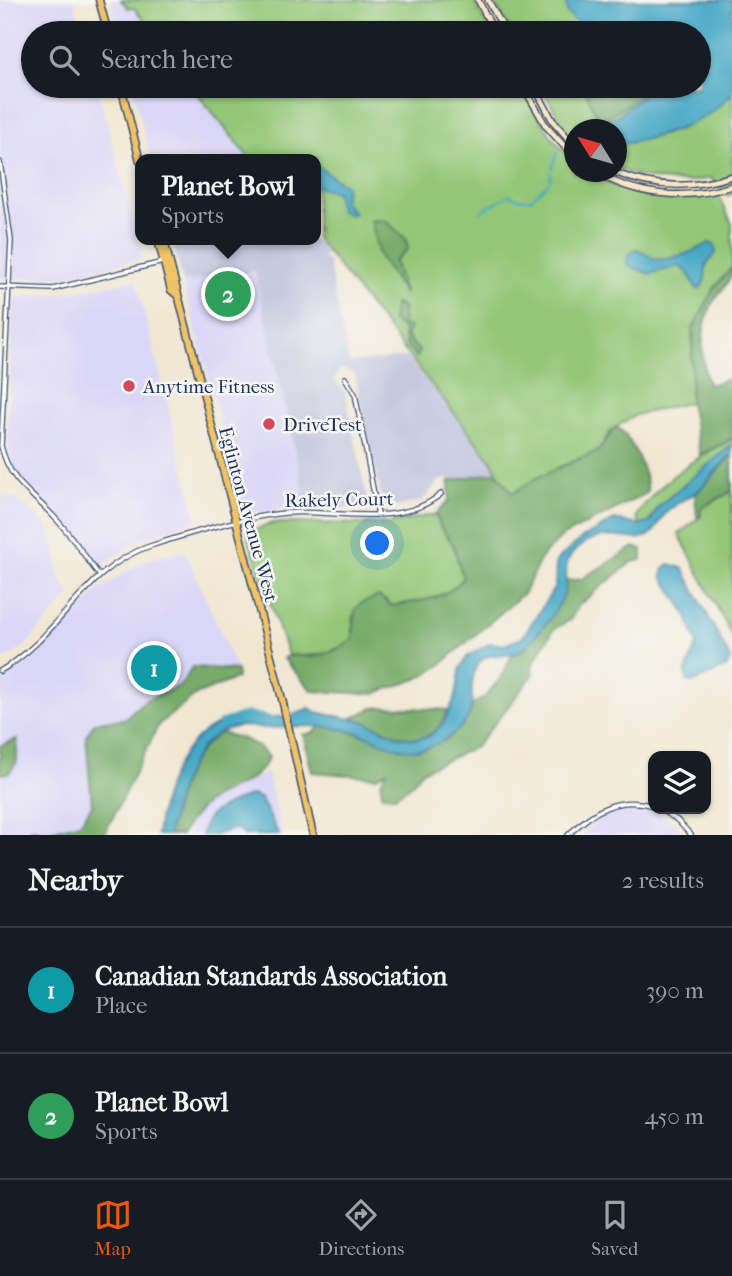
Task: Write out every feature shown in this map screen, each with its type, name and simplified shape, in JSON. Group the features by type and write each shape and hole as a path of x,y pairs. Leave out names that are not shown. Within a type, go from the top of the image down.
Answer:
{"main road":[{"path":"99,0 105,21"},
{"path":"124,98 139,154"},
{"name":"Eglinton Avenue West","path":"160,245 177,295 282,699 313,835"},
{"name":"Eglinton Avenue West","path":"165,245 167,261"}],"street":[{"path":"478,0 489,21"},
{"path":"488,0 499,21"},
{"path":"530,98 546,126 564,145"},
{"path":"541,98 553,121 564,133"},
{"path":"0,162 11,228 0,418 3,453 20,486 56,519 100,576"},
{"path":"627,176 667,185 707,183 732,176"},
{"path":"618,182 629,187 667,194 708,192 732,186"},
{"path":"0,286 53,289 167,261"},
{"path":"345,378 355,394 378,515"},
{"name":"Rakely Court","path":"0,671 32,649 100,576 125,558 150,546 286,513 378,515 422,507 441,494"},
{"path":"568,835 587,817 607,806 631,802 648,805"},
{"path":"667,814 691,835"}],"shaded area":[{"path":"0,0 74,0 80,21 21,21 21,98 100,98 135,228 135,245 140,245 143,258 64,277 0,279"},
{"path":"110,0 121,0 128,8 134,8 145,21 116,21"},
{"path":"135,98 201,98 246,154 150,154"},
{"path":"173,245 319,245 325,252 323,260 328,260 349,363 407,357 491,460 496,472 440,480 422,501 384,509 354,373 341,369 334,380 345,392 369,508 303,506 303,488 255,271 183,282"},
{"path":"255,271 303,488 303,506 245,514 183,282"},
{"path":"136,280 197,520 142,538 100,567 63,522 24,484 13,468 7,440 13,298 66,293"},
{"path":"14,498 43,521 50,531 62,582 72,594 23,648 0,662 0,499"},
{"path":"185,551 237,670 192,667 180,686 144,701 124,719 113,721 91,792 92,805 80,823 43,833 32,828 24,835 0,835 0,681 32,661 99,589 146,560"},
{"path":"267,772 283,835 189,835 190,813 247,779 255,779"},
{"path":"637,808 648,810 648,814 660,814 675,824 684,835 580,835 600,818 618,810"}],"green space":[{"path":"121,0 473,0 484,21 145,21 134,8 128,8"},
{"path":"493,0 732,0 732,194 726,196 711,178 688,182 639,176 627,172 627,119 564,119 564,126 547,98 711,98 711,21 505,21"},
{"path":"201,98 527,98 553,139 564,151 564,182 607,182 632,192 656,197 692,197 717,193 732,224 732,267 713,290 693,329 690,402 636,415 611,430 598,451 559,467 513,493 506,488 491,460 321,244 321,154 246,154"},
{"path":"588,98 636,98 624,107 598,119"},
{"path":"371,220 386,221 406,239 408,249 394,261 405,295 379,256"},
{"path":"732,267 730,278 708,314 702,345 708,385 732,378 732,439 700,455 690,402 693,329 713,290"},
{"path":"395,304 403,308 403,324 410,328 406,336 419,351 417,357 407,345 404,330 392,320"},
{"path":"616,427 627,437 638,457 647,493 563,536 542,556 524,593 438,667 417,679 373,694 312,691 283,658 322,655 348,643 353,639 355,610 361,603 379,596 391,606 421,601 440,596 456,586 463,578 453,544 441,528 436,514 449,501 449,481 496,472 513,493 538,477 598,451"},
{"path":"732,439 732,445 659,506 649,523 640,525 636,516 667,481 704,454"},
{"path":"732,455 732,491 701,508 701,516 697,517 695,495"},
{"path":"732,491 732,636 679,534 701,516 700,508"},
{"path":"436,514 441,528 453,544 463,578 456,586 440,596 420,601 390,606 386,600 353,616 353,639 345,644 322,654 288,655 248,538 249,532 273,523 388,524"},
{"path":"634,547 642,550 642,560 632,562 579,605 570,620 554,629 532,665 533,675 476,747 422,771 410,786 395,796 382,795 381,782 387,771 377,777 312,772 303,734 312,734 322,725 421,749 446,740 463,725 472,705 485,697 500,679 512,655 524,649 536,634 565,591 566,581 581,579"},
{"path":"192,667 237,670 237,678 196,695 159,724 104,835 24,835 32,828 43,833 80,823 92,805 86,736 95,722 124,719 144,701 180,686"},
{"path":"372,708 448,710 439,726 429,735 418,738 393,734 352,718"},
{"path":"220,733 247,740 269,757 250,780 205,804 181,835 168,835 179,792 191,765 208,742"},
{"path":"17,739 17,762 9,773 0,774 0,746"}],"water":[{"path":"566,0 732,0 732,93 709,114 695,122 648,139 627,143 627,119 610,119 640,98 711,98 711,21 576,21 567,13"},
{"path":"321,168 346,186 344,202 354,213 349,215 340,210 336,192 321,188"},
{"path":"709,243 715,245 716,253 706,265 705,280 700,289 697,289 688,273 679,266 650,274 627,265 628,256 636,249 653,258 668,259"},
{"path":"732,445 732,455 699,490 669,510 650,535 642,538 594,539 572,554 567,567 563,597 554,612 521,650 489,656 479,663 473,678 471,712 450,736 430,747 412,750 359,733 325,727 244,726 226,730 211,738 199,751 182,783 168,835 157,835 163,803 175,770 194,741 221,723 239,718 287,716 310,708 315,712 363,721 398,736 414,739 429,736 443,724 456,696 460,669 467,657 490,643 504,645 522,638 555,587 556,561 582,538 614,520 640,525 649,523 659,506"},
{"path":"669,564 683,568 730,658 727,667 692,683 687,681 686,672 697,643 685,612 662,576 664,568"},
{"path":"253,795 261,799 279,835 244,835 236,828 215,835 201,835 210,815"}],"waterway":[{"path":"552,168 557,153"},
{"path":"550,180 551,172"},
{"path":"480,212 509,195 519,199 531,199 549,182"},
{"path":"222,723 247,715 270,720"}],"place":[{"name":"Planet Bowl","path":"228,294"},
{"name":"Anytime Fitness","path":"129,386"},
{"name":"DriveTest","path":"269,424"},
{"name":"Canadian Standards Association","path":"154,668"}]}
